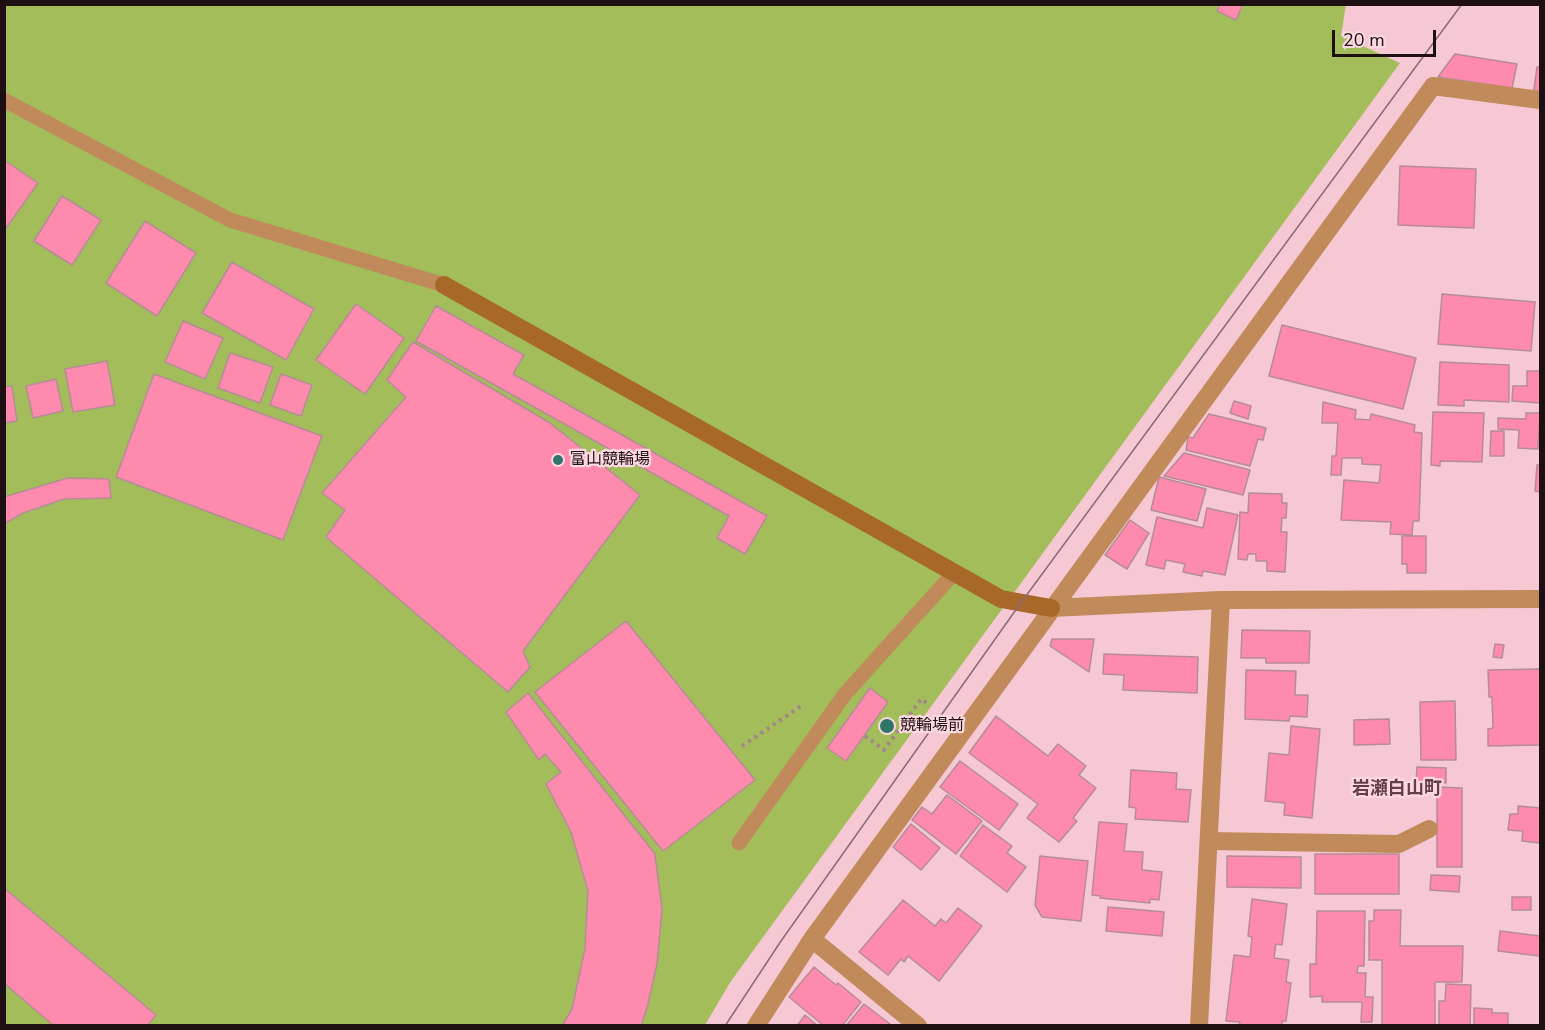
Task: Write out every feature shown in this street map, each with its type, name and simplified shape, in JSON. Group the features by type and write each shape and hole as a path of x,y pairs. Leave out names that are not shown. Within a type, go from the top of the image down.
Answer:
{"street":[{"path":"756,1026 812,939 1433,86 1540,100"},
{"path":"444,285 1001,599 1052,608 1221,600 1540,599"},
{"path":"1199,1026 1221,600"},
{"path":"1209,842 1399,844 1429,829"},
{"path":"812,939 918,1026"}],"lane":[{"path":"4,100 230,220 444,285"},
{"path":"739,843 845,694 954,574"}],"path":[{"path":"865,736 884,750 921,699 928,704"}],"green space":[{"name":"富山競輪場","path":"1346,4 1341,36 1400,63 731,981 705,1025 5,1026 5,5"}],"building":[{"path":"1220,4 1243,4 1236,20 1217,11"},
{"path":"1455,54 1517,64 1512,88 1438,77"},
{"path":"1537,67 1540,67 1540,97 1533,96"},
{"path":"4,160 38,183 4,231"},
{"path":"1400,166 1476,169 1474,228 1398,225"},
{"path":"62,196 101,220 72,265 34,241"},
{"path":"145,221 196,253 157,316 106,283"},
{"path":"232,262 314,309 286,360 202,313"},
{"path":"1442,294 1535,302 1531,351 1438,344"},
{"path":"356,304 404,338 365,394 316,360"},
{"path":"436,306 524,355 513,374 767,516 745,554 717,538 729,516 416,341"},
{"path":"183,321 223,338 205,379 165,362"},
{"path":"1282,325 1416,358 1403,409 1269,376"},
{"path":"413,342 550,423 640,495 523,651 530,667 508,692 326,537 345,510 322,493 406,397 387,380"},
{"path":"230,353 273,367 260,403 218,388"},
{"path":"107,361 115,405 73,412 65,369"},
{"path":"1440,362 1509,365 1509,402 1464,400 1464,406 1438,405"},
{"path":"1527,371 1540,371 1540,403 1512,401 1513,386 1527,386"},
{"path":"154,374 322,436 283,540 116,477"},
{"path":"281,374 312,385 301,416 270,405"},
{"path":"56,379 63,411 33,418 26,386"},
{"path":"12,386 17,421 4,423 4,387"},
{"path":"1234,401 1251,406 1248,419 1230,413"},
{"path":"1323,402 1356,410 1355,419 1370,420 1371,414 1415,425 1414,432 1422,433 1419,521 1413,521 1412,535 1390,534 1391,522 1341,520 1344,480 1379,483 1381,465 1362,464 1362,458 1342,458 1341,475 1331,475 1332,456 1336,456 1338,423 1322,423"},
{"path":"1433,412 1484,413 1482,462 1440,461 1440,466 1431,465"},
{"path":"1526,413 1540,413 1538,449 1518,448 1519,430 1498,429 1498,418 1526,419"},
{"path":"1209,414 1266,428 1263,440 1258,439 1250,466 1186,450 1188,437 1193,438"},
{"path":"1491,431 1504,431 1504,456 1490,456"},
{"path":"1184,453 1250,470 1243,495 1164,476"},
{"path":"1537,465 1540,465 1540,492 1535,491"},
{"path":"1159,477 1206,489 1197,521 1151,510"},
{"path":"68,478 109,479 111,498 64,499 23,513 4,524 4,497"},
{"path":"1249,493 1282,494 1282,503 1287,503 1286,518 1282,518 1281,532 1287,532 1285,572 1267,571 1267,561 1256,561 1256,554 1248,554 1247,560 1238,559 1240,512 1248,513"},
{"path":"1207,508 1238,515 1225,575 1203,571 1202,576 1183,572 1185,564 1166,560 1164,569 1146,565 1157,517 1203,528"},
{"path":"1130,520 1149,533 1127,569 1105,555"},
{"path":"1402,536 1426,536 1426,573 1407,573 1407,564 1402,564"},
{"path":"626,621 755,780 663,851 535,692"},
{"path":"1242,630 1310,631 1309,663 1266,663 1266,658 1241,658"},
{"path":"1052,639 1094,639 1089,672 1050,646"},
{"path":"1495,644 1504,645 1502,658 1493,657"},
{"path":"1104,654 1198,657 1197,693 1123,690 1124,675 1103,674"},
{"path":"1540,669 1540,745 1488,746 1488,729 1493,728 1488,670"},
{"path":"1246,670 1296,671 1295,695 1308,695 1307,717 1290,716 1289,721 1245,719"},
{"path":"870,688 888,702 846,761 827,748"},
{"path":"528,693 655,854 662,910 657,964 641,1026 562,1026 572,1009 585,949 588,891 571,832 546,784 561,772 545,754 539,760 506,712"},
{"path":"1455,701 1456,760 1421,760 1420,702"},
{"path":"996,716 1048,756 1058,744 1086,766 1079,775 1096,788 1073,818 1077,821 1059,842 1027,818 1038,804 969,753"},
{"path":"1389,719 1390,744 1354,745 1354,720"},
{"path":"1291,726 1320,729 1312,818 1284,815 1285,803 1265,801 1269,753 1289,755"},
{"path":"960,761 1018,804 999,830 940,787"},
{"path":"1417,767 1446,768 1446,783 1416,782"},
{"path":"1131,770 1177,773 1176,789 1191,790 1188,822 1135,819 1136,808 1129,807"},
{"path":"1437,787 1462,788 1462,867 1437,867"},
{"path":"947,795 982,821 956,854 912,820 922,807 932,814"},
{"path":"1518,806 1540,808 1540,843 1522,841 1523,831 1508,830 1510,814 1518,814"},
{"path":"1099,822 1127,824 1124,851 1143,852 1142,870 1162,872 1159,900 1150,899 1150,903 1100,898 1101,896 1092,895"},
{"path":"911,824 940,848 921,870 893,847"},
{"path":"983,825 1012,846 1007,853 1026,867 1007,892 960,856"},
{"path":"1315,854 1399,854 1399,894 1315,894"},
{"path":"1040,856 1088,861 1081,921 1042,917 1035,905"},
{"path":"1227,856 1301,857 1301,888 1227,887"},
{"path":"1431,875 1460,876 1459,892 1430,890"},
{"path":"4,888 156,1015 147,1026 54,1026 4,983"},
{"path":"1512,897 1531,897 1531,910 1512,910"},
{"path":"1252,899 1287,904 1282,945 1276,944 1274,958 1289,960 1286,982 1291,983 1286,1021 1282,1021 1282,1026 1239,1026 1240,1022 1226,1021 1234,955 1250,957 1252,937 1248,936"},
{"path":"903,900 935,926 941,919 946,923 958,908 982,926 939,981 908,956 904,962 901,959 888,975 859,952"},
{"path":"1108,907 1164,912 1162,936 1106,931"},
{"path":"1374,910 1401,910 1400,946 1463,946 1462,982 1435,982 1435,1026 1382,1026 1382,960 1369,960 1369,921 1374,921"},
{"path":"1317,911 1365,911 1364,966 1358,966 1357,973 1366,973 1365,997 1373,997 1372,1022 1361,1022 1362,1002 1322,1002 1322,996 1310,997 1310,964 1316,964"},
{"path":"1500,931 1540,936 1540,956 1498,951"},
{"path":"814,967 861,1002 842,1026 824,1026 789,997"},
{"path":"1446,984 1471,985 1470,1026 1439,1026 1439,1001 1445,1001"},
{"path":"864,1004 890,1024 889,1026 846,1026"},
{"path":"1474,1008 1492,1009 1492,1013 1508,1013 1508,1026 1474,1026"},
{"path":"805,1015 818,1026 797,1026"}],"tram line":[{"path":"725,1026 781,941 1020,604 1462,4"}],"place":[{"name":"富山競輪場","path":"558,460"},
{"name":"競輪場前","path":"887,726"}],"district":[{"name":"岩瀬白山町","path":"1397,790"}]}
